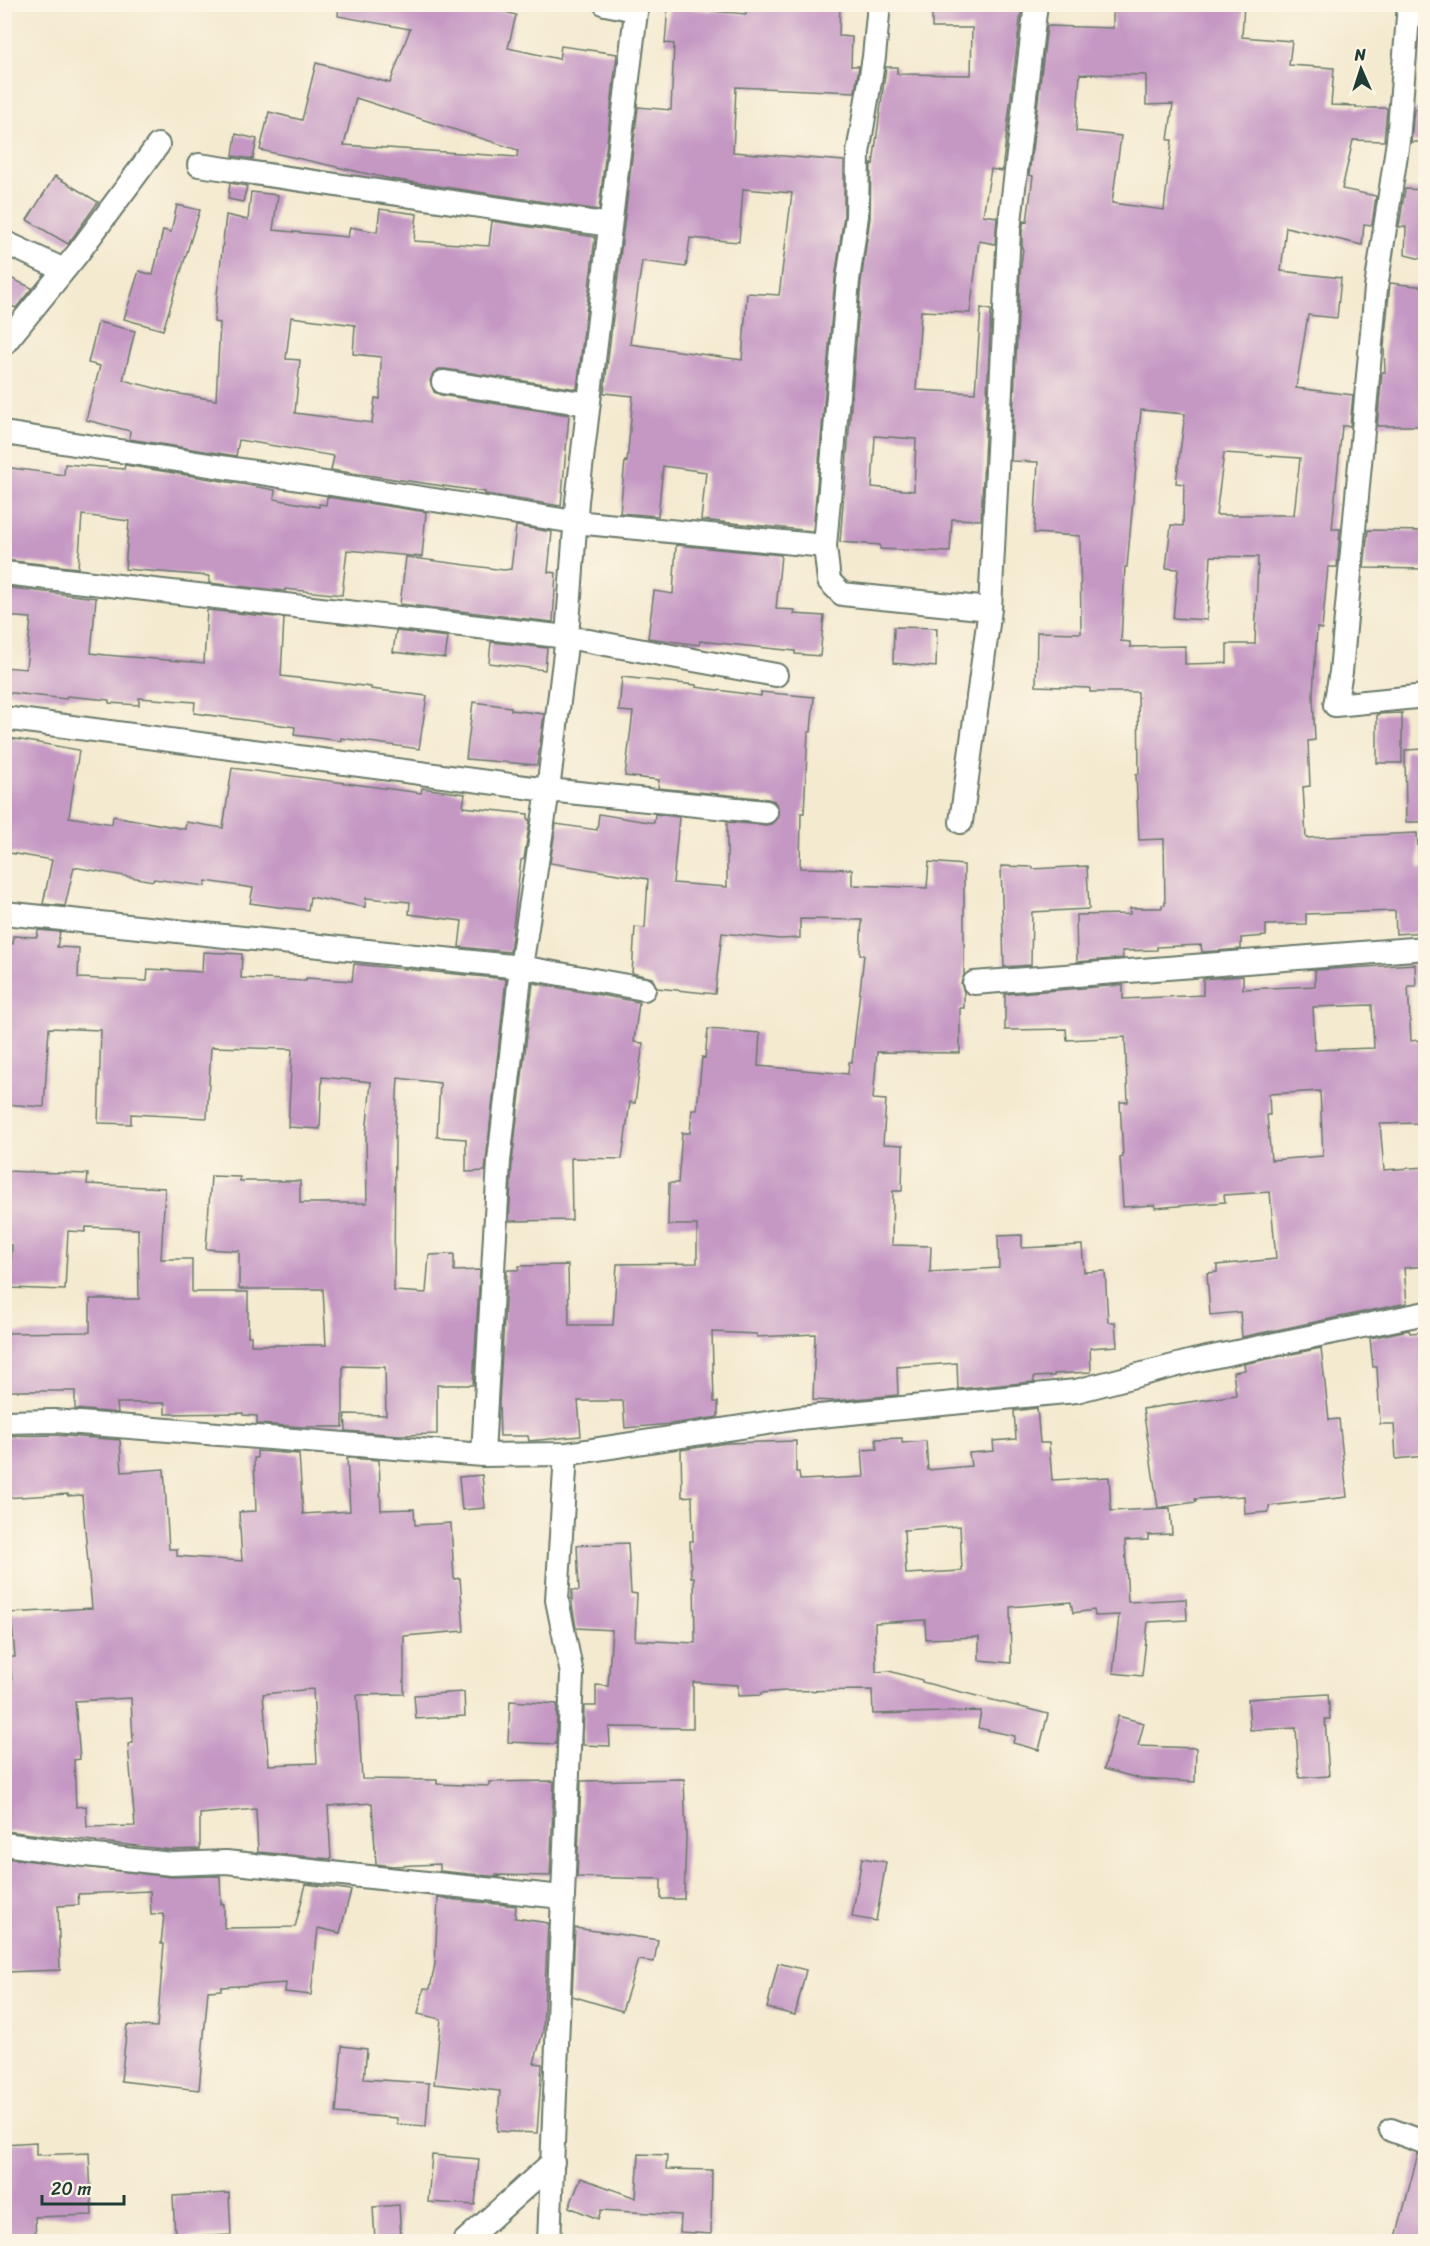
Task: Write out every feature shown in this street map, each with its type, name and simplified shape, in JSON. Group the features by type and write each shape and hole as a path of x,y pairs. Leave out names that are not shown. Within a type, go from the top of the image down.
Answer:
{"street":[{"path":"483,1455 499,1161 521,967 548,790 567,637 575,522 588,405 637,7 605,4"},
{"path":"879,4 874,57 858,153 857,216 848,280 825,546 829,581 842,594 990,609"},
{"path":"961,822 990,609 1009,230 1036,4"},
{"path":"1409,4 1398,141 1376,288 1341,672 1335,705 1425,696"},
{"path":"4,344 64,270 158,145"},
{"path":"199,165 610,225"},
{"path":"4,242 64,270"},
{"path":"443,382 588,405"},
{"path":"4,433 575,522 825,546"},
{"path":"4,573 567,637 776,675"},
{"path":"4,717 548,790 766,812"},
{"path":"4,913 521,967 644,989"},
{"path":"974,983 1425,948"},
{"path":"4,1422 54,1421 483,1455 566,1454 799,1418 1076,1391 1193,1361 1425,1313"},
{"path":"549,2241 572,1674 557,1600 566,1454"},
{"path":"4,1844 172,1864 226,1862 562,1897"},
{"path":"1391,2130 1425,2143"},
{"path":"464,2241 553,2162"}],"building":[{"path":"339,4 477,4 516,15 508,48 559,59 561,46 617,54 599,210 391,179 260,150 269,112 302,120 316,63 390,83 410,29 338,16","holes":["356,98 518,150 517,157 344,145"]},
{"path":"746,4 840,4 839,36 852,37 851,66 859,66 855,92 736,87 733,152 844,161 844,215 835,279 813,531 701,520 706,472 663,466 658,516 620,513 633,396 604,393 638,107 671,110 674,44 665,43 668,7 746,14","holes":["743,189 792,193 779,295 747,293 742,360 630,344 642,261 686,267 690,238 739,242"]},
{"path":"1022,4 1002,171 991,169 983,215 997,217 995,244 979,241 970,313 921,311 916,390 975,393 981,308 991,310 981,520 952,519 950,552 880,549 880,545 840,542 861,282 870,218 871,163 873,164 886,67 897,67 897,74 971,75 972,28 932,28 932,6","holes":["875,436 916,439 914,491 872,487"]},
{"path":"1113,4 1244,4 1242,37 1292,41 1289,65 1334,68 1331,105 1387,108 1384,141 1353,140 1342,189 1376,196 1372,225 1364,224 1362,245 1286,227 1281,271 1341,278 1337,318 1308,315 1296,388 1353,395 1350,426 1342,426 1332,529 1340,529 1337,567 1328,567 1322,629 1317,628 1313,695 1315,740 1308,741 1310,786 1303,787 1306,838 1417,833 1419,868 1425,868 1425,932 1396,934 1395,911 1306,914 1306,924 1266,925 1266,936 1241,938 1241,949 1202,952 1201,945 1157,947 1157,950 1122,951 1123,958 1077,962 1076,915 1130,914 1130,908 1162,908 1162,905 1165,905 1164,839 1139,840 1136,774 1139,774 1138,692 1090,692 1090,688 1036,686 1037,632 1081,633 1080,536 1034,533 1038,462 1011,461 1023,248 1022,231 1024,221 1027,222 1033,176 1029,175 1047,26 1113,28","holes":["1080,74 1146,75 1146,105 1173,104 1168,140 1172,140 1164,210 1112,203 1121,136 1076,131","1141,410 1185,414 1176,483 1184,484 1183,526 1171,525 1166,568 1178,569 1173,618 1207,620 1211,556 1258,557 1255,644 1227,644 1227,663 1185,664 1185,646 1130,647 1130,642 1121,641 1125,567 1127,567","1224,453 1300,458 1294,515 1216,515"]},
{"path":"1414,109 1425,109 1425,142 1411,142"},
{"path":"236,134 257,139 253,159 233,156"},
{"path":"55,176 98,202 68,244 27,220"},
{"path":"230,183 247,186 243,202 228,199"},
{"path":"1405,189 1425,190 1425,260 1405,255 1406,227 1399,227"},
{"path":"251,192 278,195 273,230 348,237 350,227 377,232 380,209 417,214 414,241 489,246 492,221 595,237 577,389 445,369 439,369 433,373 430,381 434,392 441,395 569,415 561,506 485,494 485,492 331,470 334,456 239,440 236,456 129,439 130,431 86,420 100,366 88,363 98,322 135,331 123,380 174,393 216,400 220,323 214,322 226,215 248,220","holes":["291,317 355,325 353,354 381,357 380,399 375,398 372,423 295,413 300,360 286,359"]},
{"path":"177,205 200,210 163,330 124,319 139,271 153,275 163,230 171,232"},
{"path":"4,275 32,288 16,308 4,303"},
{"path":"1390,283 1425,287 1422,426 1377,426 1382,372 1385,372 1384,347"},
{"path":"65,464 124,469 125,465 247,485 275,490 274,499 319,507 319,504 326,505 327,497 426,512 422,557 347,550 342,595 209,583 209,576 125,569 129,521 82,515 78,568 4,560 4,467 64,475"},
{"path":"516,526 552,532 548,572 556,573 553,622 400,604 406,557 511,569"},
{"path":"1368,530 1425,531 1425,569 1364,568"},
{"path":"676,545 781,555 776,609 795,610 794,614 824,616 820,656 795,654 795,651 700,641 699,645 648,638 654,591 673,594"},
{"path":"4,587 96,598 91,653 105,655 204,663 207,610 284,618 281,676 427,696 419,749 341,738 341,741 294,735 295,727 194,713 195,702 139,698 139,705 109,703 109,700 67,696 66,699 4,692 4,667 26,669 31,618 4,616"},
{"path":"894,627 937,628 936,667 893,663"},
{"path":"396,631 448,637 445,658 393,652"},
{"path":"491,642 547,648 545,670 489,663"},
{"path":"622,677 696,685 696,687 761,696 761,692 814,697 811,732 808,732 804,813 801,813 800,868 852,869 852,885 927,888 929,862 964,865 964,975 961,983 964,992 964,1008 960,1008 960,1053 877,1052 873,1099 886,1100 883,1144 903,1145 902,1191 893,1191 892,1245 931,1246 930,1272 999,1268 998,1236 1022,1235 1022,1248 1082,1245 1084,1272 1105,1271 1108,1322 1115,1322 1117,1346 1090,1348 1091,1372 1054,1374 1054,1376 1034,1377 1034,1382 958,1389 957,1363 897,1367 898,1395 834,1401 813,1400 815,1334 757,1337 757,1334 712,1332 714,1402 718,1402 718,1417 625,1428 623,1401 578,1401 581,1436 529,1441 528,1436 500,1436 499,1403 507,1270 519,1270 519,1266 568,1265 569,1325 613,1325 617,1264 697,1263 697,1225 668,1225 669,1183 678,1183 682,1133 690,1133 692,1110 697,1110 702,1057 705,1058 708,1029 760,1033 758,1066 848,1074 849,1062 852,1062 864,955 860,954 862,920 800,919 800,938 780,939 722,933 715,994 657,988 652,978 632,973 635,927 645,928 648,879 550,863 556,824 597,830 599,814 654,823 655,814 679,817 673,883 727,887 727,822 765,825 772,824 777,819 778,807 774,801 768,799 658,788 659,780 625,776 633,712 619,711"},
{"path":"473,702 544,714 537,765 466,759"},
{"path":"1402,713 1402,763 1377,763 1377,714"},
{"path":"4,737 79,750 69,817 112,824 113,816 185,829 186,822 223,828 232,768 421,793 422,788 465,794 463,807 528,814 528,820 530,820 524,859 521,860 510,952 459,947 462,921 409,914 410,902 366,898 365,907 310,897 308,910 278,907 250,903 253,888 206,881 205,886 154,879 153,881 74,867 65,906 43,904 52,860 4,852"},
{"path":"1425,749 1425,822 1406,822 1405,750"},
{"path":"1001,866 1033,867 1033,869 1087,866 1089,909 1032,912 1031,965 1004,967"},
{"path":"38,930 60,932 57,947 79,948 78,978 147,981 148,969 202,972 203,952 242,954 241,978 352,981 354,964 506,979 485,1171 466,1172 466,1139 437,1137 440,1083 398,1078 395,1130 394,1291 426,1293 429,1255 454,1254 454,1271 480,1270 473,1385 437,1385 437,1434 399,1435 346,1431 345,1414 386,1415 385,1367 343,1366 343,1427 257,1424 257,1416 243,1415 243,1413 165,1414 165,1403 117,1403 118,1413 75,1409 75,1391 4,1391 4,1333 90,1332 90,1299 139,1299 138,1229 86,1227 85,1232 68,1231 65,1290 10,1288 12,1245 4,1245 4,1171 88,1174 87,1184 165,1188 161,1259 192,1259 192,1292 248,1292 248,1336 251,1336 251,1345 326,1345 323,1289 239,1289 239,1251 206,1249 211,1176 240,1177 240,1181 300,1181 300,1203 367,1203 366,1134 371,1082 322,1077 320,1129 288,1127 292,1049 211,1047 207,1118 131,1114 131,1124 98,1123 101,1030 49,1028 44,1107 4,1104 4,943 13,944 13,936 37,937"},
{"path":"1415,964 1416,986 1408,986 1411,1041 1419,1040 1421,1123 1380,1124 1384,1170 1425,1167 1425,1266 1404,1268 1407,1303 1242,1337 1240,1312 1210,1315 1207,1273 1217,1272 1217,1265 1276,1259 1270,1192 1224,1195 1225,1202 1155,1208 1155,1205 1123,1207 1120,1102 1128,1102 1125,1037 1067,1040 1066,1029 1005,1030 1005,994 1123,985 1123,999 1203,995 1203,979 1243,976 1243,989 1315,986 1315,970","holes":["1372,1005 1374,1048 1315,1050 1313,1007","1320,1091 1323,1156 1271,1160 1267,1115 1270,1115 1269,1094"]},
{"path":"533,983 639,1002 634,1042 643,1043 635,1103 630,1102 622,1159 571,1158 572,1220 509,1221 512,1162"},
{"path":"1409,1330 1410,1333 1425,1332 1425,1456 1396,1459 1394,1424 1380,1424 1377,1367 1373,1367 1370,1338"},
{"path":"1321,1348 1329,1420 1339,1419 1347,1497 1269,1506 1269,1512 1245,1514 1244,1496 1195,1499 1196,1502 1158,1508 1143,1409 1236,1395 1233,1372 1245,1370 1244,1364"},
{"path":"1037,1408 1040,1443 1049,1443 1052,1480 1109,1477 1111,1511 1170,1508 1172,1534 1148,1535 1148,1540 1125,1541 1128,1602 1186,1599 1187,1620 1148,1622 1142,1676 1113,1673 1119,1615 1095,1616 1094,1610 1073,1613 1071,1602 1010,1607 1011,1663 979,1660 979,1637 926,1639 925,1620 875,1623 876,1672 889,1671 922,1680 922,1682 1048,1714 1039,1750 1013,1743 1015,1736 978,1728 981,1711 873,1714 872,1690 785,1691 738,1696 738,1685 693,1682 693,1728 609,1727 610,1746 583,1745 584,1706 596,1706 596,1685 608,1686 612,1630 576,1628 572,1590 579,1591 577,1545 628,1543 631,1593 637,1594 635,1640 695,1643 694,1577 691,1577 690,1541 693,1541 692,1496 682,1497 681,1450 727,1443 796,1441 796,1472 799,1472 800,1480 864,1477 862,1450 877,1449 876,1439 902,1438 902,1443 926,1441 928,1470 971,1466 969,1453 994,1451 993,1441 1016,1439 1014,1411","holes":["960,1526 962,1571 906,1574 904,1530"]},
{"path":"54,1435 120,1440 122,1472 164,1469 169,1549 177,1549 177,1556 242,1561 239,1512 256,1511 254,1458 257,1458 257,1451 299,1454 303,1514 350,1511 347,1458 379,1460 381,1510 414,1509 415,1525 451,1523 454,1579 460,1578 464,1631 404,1636 404,1694 357,1695 362,1779 437,1780 437,1784 489,1786 489,1782 554,1781 550,1876 497,1875 500,1877 440,1871 440,1864 393,1866 376,1864 372,1803 328,1806 331,1859 258,1852 256,1809 200,1814 200,1849 172,1850 5,1831 4,1697 13,1697 10,1657 15,1657 11,1613 92,1608 82,1495 4,1498 4,1436","holes":["313,1689 317,1763 269,1765 263,1694","131,1698 133,1743 128,1744 135,1826 87,1827 86,1806 76,1807 74,1760 80,1759 75,1701"]},
{"path":"482,1475 485,1508 462,1510 459,1477"},
{"path":"464,1692 465,1716 416,1719 414,1695"},
{"path":"1328,1694 1330,1719 1325,1719 1329,1776 1299,1778 1296,1728 1250,1730 1248,1699"},
{"path":"510,1701 557,1704 556,1744 508,1742"},
{"path":"1118,1716 1144,1723 1138,1746 1196,1748 1195,1782 1141,1779 1104,1769"},
{"path":"684,1779 686,1837 684,1899 661,1899 661,1879 577,1877 581,1781"},
{"path":"6,1858 171,1877 220,1876 221,1904 224,1904 224,1928 295,1927 306,1884 351,1890 340,1933 318,1928 311,1995 285,1992 286,1983 221,1987 221,1990 208,1991 199,2090 121,2081 127,2025 157,2027 164,1944 161,1944 164,1914 151,1915 150,1891 78,1894 79,1905 58,1906 60,1970 6,1972 4,1871 7,1871"},
{"path":"862,1858 886,1862 876,1921 852,1917"},
{"path":"438,1898 516,1906 515,1918 548,1923 543,2032 534,2063 542,2064 537,2133 497,2131 500,2091 434,2084 441,2019 418,2014 424,1988 430,1989 435,1964"},
{"path":"575,1928 658,1940 654,1962 638,1960 622,2011 572,1996"},
{"path":"778,1963 806,1970 795,2015 767,2008"},
{"path":"342,2046 367,2049 364,2079 429,2083 426,2126 397,2124 397,2118 336,2113"},
{"path":"36,2142 36,2155 89,2153 92,2215 35,2217 36,2241 4,2241 4,2144"},
{"path":"639,2154 667,2155 666,2169 712,2170 711,2234 680,2232 681,2215 601,2210 598,2219 569,2207 581,2178 636,2198"},
{"path":"1418,2154 1425,2156 1425,2241 1395,2241"},
{"path":"432,2155 479,2159 475,2205 428,2202"},
{"path":"229,2193 231,2235 175,2238 173,2196"},
{"path":"399,2205 401,2239 375,2240 373,2207"}]}
